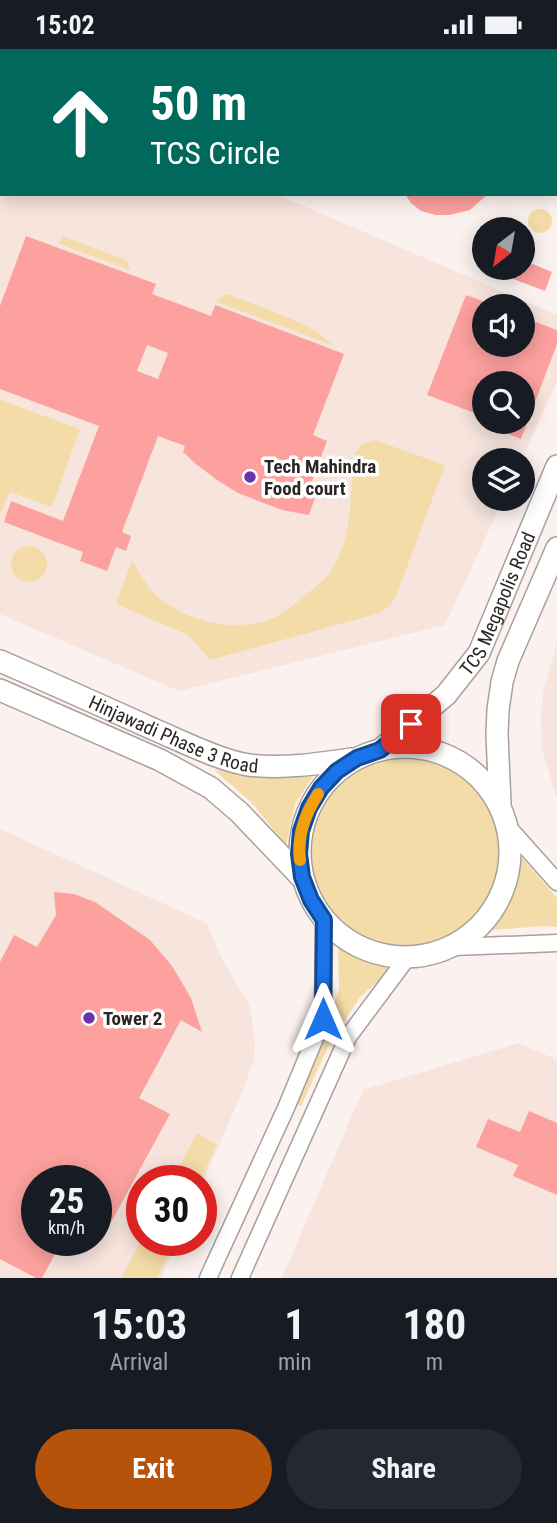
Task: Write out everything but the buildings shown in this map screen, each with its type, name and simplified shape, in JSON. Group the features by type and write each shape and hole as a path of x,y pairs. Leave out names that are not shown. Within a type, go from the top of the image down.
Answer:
{"main road":[{"name":"TCS Megapolis Road","path":"380,750 446,695 479,653 557,466"},
{"name":"TCS Megapolis Road","path":"500,805 497,734 502,682 508,661 557,548"},
{"name":"Hinjawadi Phase 3 Road","path":"0,661 168,735 221,757 246,764 277,767 357,758"},
{"name":"Hinjawadi Phase 3 Road","path":"0,690 160,760 211,788 239,812 302,877"},
{"path":"403,747 427,749 470,769 487,785 500,805 508,827 511,851 509,874 502,897 489,917 473,934 453,947 431,955 407,958 384,956 361,948 341,936 324,920 311,900 302,877 299,854 301,831 309,808 321,788 337,771 357,758 380,750 403,747"}],"street":[{"path":"508,827 557,882"},
{"path":"208,1278 281,1119 323,1019 324,920"},
{"path":"453,947 557,943"},
{"path":"240,1278 348,1037 407,958"}],"shaded area":[{"path":"0,196 281,196 508,294 472,294 472,357 535,357 535,306 557,315 557,382 535,430 535,371 472,371 472,434 533,434 527,448 472,448 472,511 497,511 445,625 179,691 0,614"},
{"path":"540,209 551,216 551,226 540,233 536,232 536,217 529,217"},
{"path":"62,236 126,260 131,270 59,244"},
{"path":"227,294 298,322 332,345 215,301"},
{"path":"0,400 80,429 52,507 10,492 0,514"},
{"path":"374,440 445,465 396,596 380,613 210,660 188,635 116,604 132,560 152,591 163,601 190,616 236,625 266,621 280,614 319,584 333,568 348,527 355,454 362,444"},
{"path":"29,546 41,552 47,564 41,576 29,582 17,576 11,564 17,552"},
{"path":"557,643 557,799 542,749 541,716 543,692"},
{"path":"405,757 441,764 472,785 493,816 500,852 493,888 472,919 441,940 405,947 369,940 338,919 317,888 310,852 317,816 338,785 369,764"},
{"path":"214,770 264,774 316,772 295,804 286,845 252,803"},
{"path":"0,829 206,923 224,963 249,1004 255,1041 254,1060 210,1165 126,1165 126,1256 171,1256 161,1278 0,1278"},
{"path":"522,858 557,898 557,927 490,930 513,895"},
{"path":"338,947 363,960 392,969 360,997 328,1047 301,1106 297,1104 323,1044 339,989"},
{"path":"519,1043 557,1060 557,1278 282,1278 363,1090"},
{"path":"197,1133 217,1145 208,1165 180,1165"},
{"path":"133,1256 167,1256 157,1278 121,1278"}],"slow traffic":[{"path":"300,860 301,831 309,808 318,794"}],"place":[{"name":"Tech Mahindra Food court","path":"250,477"},
{"name":"Tower 2","path":"89,1018"}],"route":[{"path":"323,1019 324,920 311,900 302,877 299,854 301,831 309,808 321,788 337,771 357,758 380,750 411,724"}]}
